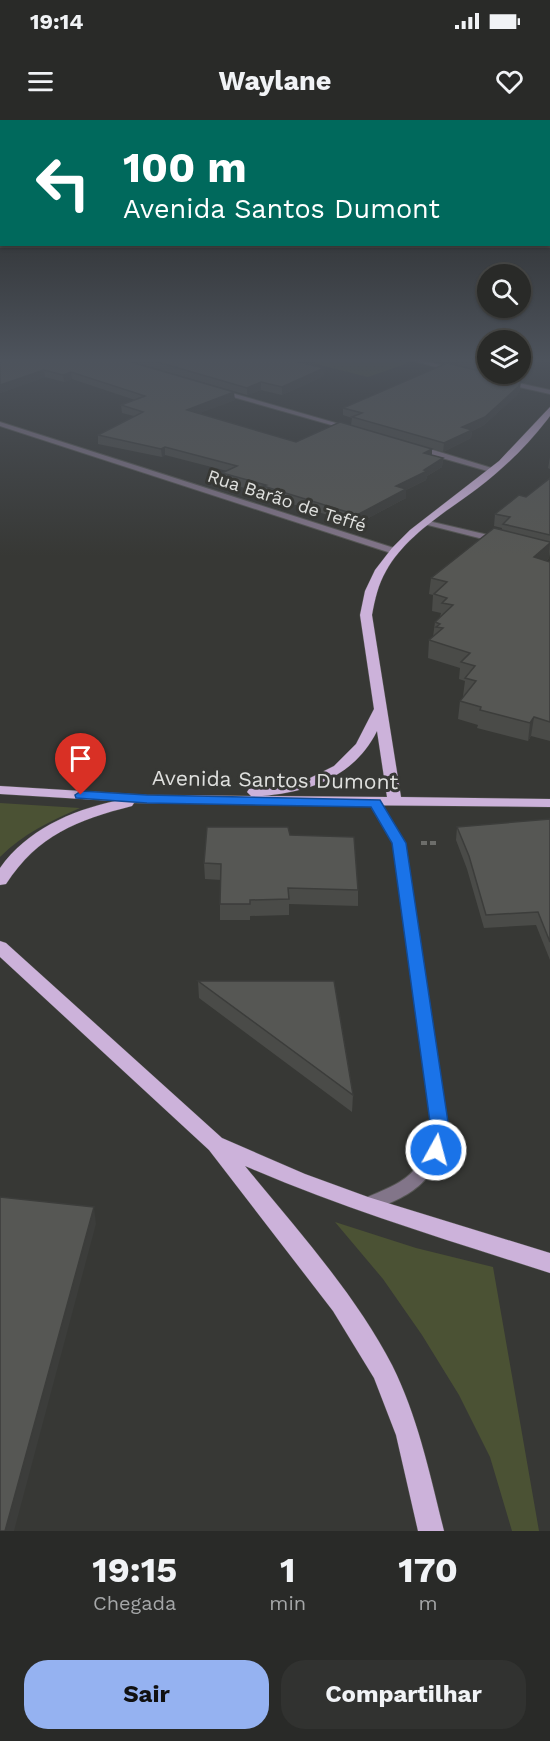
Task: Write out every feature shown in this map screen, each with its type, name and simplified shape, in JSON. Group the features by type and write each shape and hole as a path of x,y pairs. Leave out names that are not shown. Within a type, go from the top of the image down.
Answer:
{"main road":[{"path":"395,803 368,632 366,601 376,576 394,551 494,470 526,440 539,424"},
{"path":"8,790 81,788 283,791 300,787 336,771 347,763 362,746 380,710"},
{"name":"Avenida Santos Dumont","path":"8,790 147,799 550,803"},
{"path":"0,880 24,848 43,833 66,821 92,812 147,799"},
{"path":"2,945 215,1144 341,1304 382,1372 408,1435 431,1531"},
{"path":"215,1144 367,1205 550,1263"}],"street":[{"name":"Rua Barão de Teffé","path":"0,424 394,551"},
{"path":"330,424 355,431"},
{"path":"413,447 494,470"},
{"path":"427,522 504,542"},
{"path":"367,1205 400,1191 418,1179 429,1167 436,1150 439,1122 399,843 375,803"}],"green space":[{"path":"0,803 80,808 37,829 18,841 0,857"},
{"path":"335,1222 416,1248 493,1267 539,1531 512,1531 490,1457 459,1395 422,1335 383,1279"}],"building":[{"path":"120,424 234,424 296,442 336,424 346,424 432,449 424,453 443,458 424,470 427,471 396,486 406,489 357,515 222,473 237,466 165,447 161,449 98,435"},
{"path":"376,424 469,424 462,427 472,430 444,443"},
{"path":"550,478 550,535 503,524 510,517 495,514 519,495 526,497"},
{"path":"494,528 550,542 534,557 550,562 550,722 534,717 530,723 480,710 481,707 460,701 476,681 465,678 475,666 461,662 470,653 429,640 443,628 436,627 440,624 435,622 453,605 442,603 447,598 434,594 447,582 431,578"},
{"path":"550,819 550,942 538,912 486,915 469,856 457,827"},
{"path":"207,827 288,827 290,835 354,837 358,890 288,888 289,899 250,900 250,904 220,904 221,864 204,863"},
{"path":"198,981 334,981 353,1095"},
{"path":"0,1197 94,1207 5,1531 0,1531"}],"route":[{"path":"81,795 147,799 375,803 399,843 439,1122 436,1150"}]}
